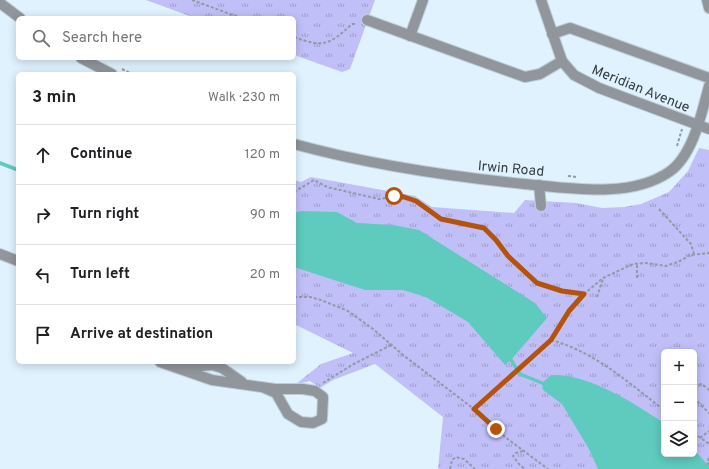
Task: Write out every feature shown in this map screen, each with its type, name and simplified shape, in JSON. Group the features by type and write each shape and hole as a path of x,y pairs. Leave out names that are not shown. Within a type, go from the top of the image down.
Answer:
{"street":[{"path":"410,36 423,0"},
{"name":"Meridian Avenue","path":"541,0 562,61 574,75 583,80 709,129"},
{"path":"707,0 709,8"},
{"path":"0,3 17,16"},
{"path":"363,22 410,36 526,77 540,74 562,61"},
{"path":"552,34 570,28 709,78"},
{"path":"86,60 114,70"},
{"name":"Irwin Road","path":"296,145 337,156 395,168 452,177 589,189 625,188 660,181 684,158 698,126 709,86"},
{"path":"539,185 541,206"},
{"path":"0,254 16,260"},
{"path":"165,364 212,380 262,387 312,391 323,397 322,419 313,423 301,422 288,414 276,393 262,387"},
{"path":"176,368 212,366 222,368 247,385"}],"path":[{"path":"192,0 236,16"},
{"path":"296,38 315,44 333,41 352,24 363,22"},
{"path":"676,152 679,136"},
{"path":"562,176 583,178"},
{"path":"296,191 314,180 327,186 379,199 400,196 409,198 425,207 441,219 484,228 496,240 508,256 537,283 562,291 584,294"},
{"path":"659,209 691,244 694,254"},
{"path":"474,409 551,340 569,311 584,294 604,278 621,268 637,264 648,263 666,266 694,254 709,253"},
{"path":"637,264 637,278"},
{"path":"597,297 604,278"},
{"path":"296,297 310,297 333,304 373,329 391,345 474,409 504,437 548,469"},
{"path":"551,340 565,344 604,364 661,408"},
{"path":"312,391 340,372 391,345"},
{"path":"697,385 702,384 709,390"},
{"path":"697,401 709,413"},
{"path":"700,438 709,431"},
{"path":"697,436 709,444"},
{"path":"524,451 516,452 513,456 525,469"},
{"path":"450,469 452,460 456,457 464,459 475,469"},
{"path":"709,458 707,462 709,466"}],"green space":[{"path":"146,0 375,0 350,69 342,72 296,56 296,16 190,16"},
{"path":"699,148 709,150 709,469 438,469 443,417 375,364 333,380 320,388 310,381 296,384 321,364 353,353 296,325 296,181 301,182 311,177 415,196 432,207 514,213 525,200 576,203 602,208 624,207 641,204 669,192 688,171"}],"shaded area":[{"path":"302,211 337,212 357,223 393,225 419,230 535,303 547,318 505,365 468,322 426,297 403,290 365,290 296,268 296,212"},
{"path":"551,375 565,376 595,384 625,398 661,421 661,457 697,457 697,453 709,466 709,469 598,469 589,449 562,404 543,390 542,383"}],"waterway":[{"path":"0,163 16,169"},
{"path":"511,360 520,374 542,383"}],"route":[{"path":"394,196 409,198 416,201 441,219 461,224 481,226 496,240 502,251 537,283 552,289 584,294 569,311 551,340 474,409 496,429"}]}
